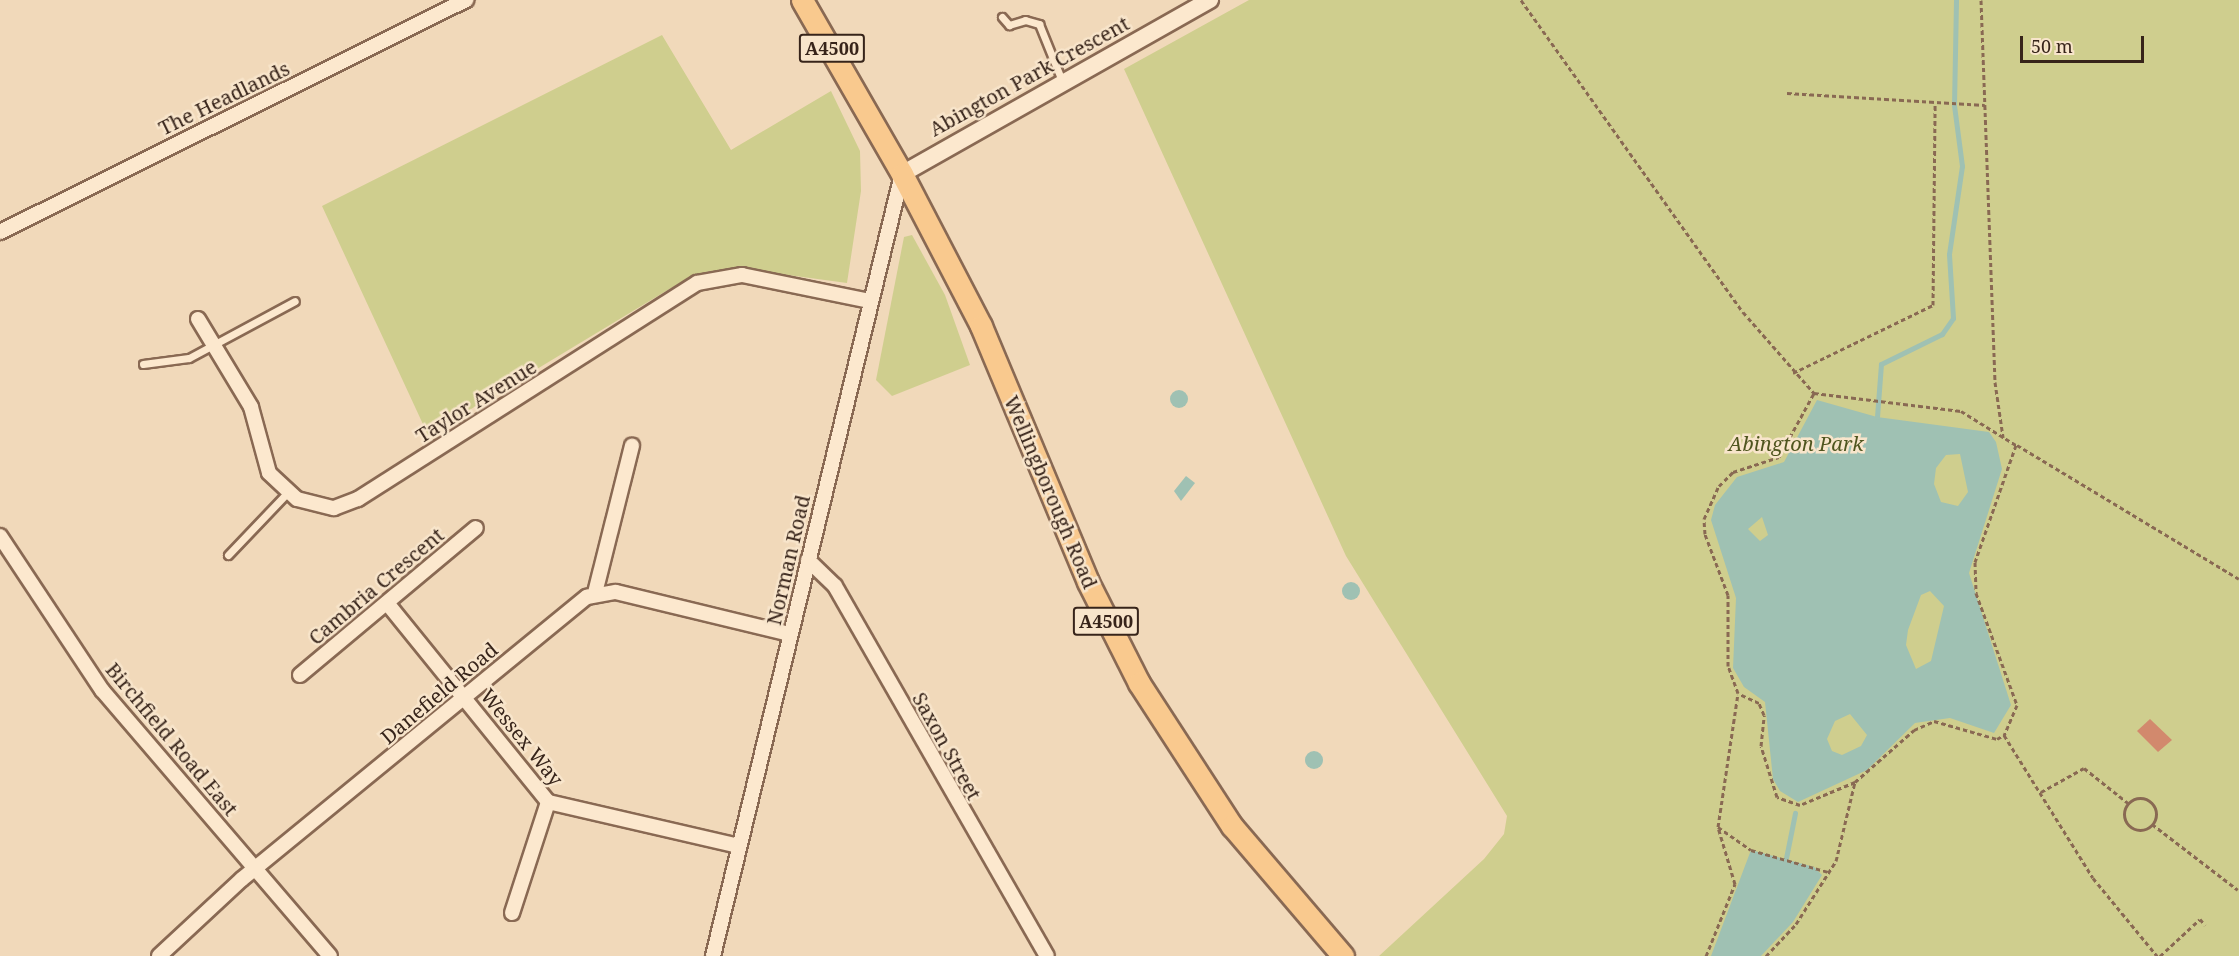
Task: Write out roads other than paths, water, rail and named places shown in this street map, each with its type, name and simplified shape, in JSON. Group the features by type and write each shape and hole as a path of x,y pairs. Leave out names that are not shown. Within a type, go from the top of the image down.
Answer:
{"main road":[{"name":"Wellingborough Road","path":"802,0 902,174 981,326 1088,582 1139,683 1233,826 1343,956"}],"street":[{"name":"The Headlands","path":"0,232 466,0"},
{"name":"Abington Park Crescent","path":"902,174 1062,81 1210,0"},
{"name":"Norman Road","path":"713,956 902,174"},
{"name":"Taylor Avenue","path":"287,493 322,507 358,499 697,283 742,275 870,301"},
{"path":"198,319 212,346 251,407 265,462 287,493"},
{"path":"632,446 595,593 616,592 790,634"},
{"name":"Cambria Crescent","path":"300,675 476,528"},
{"name":"Birchfield Road East","path":"0,536 102,690 330,956"},
{"name":"Saxon Street","path":"808,560 835,586 1047,956"},
{"name":"Danefield Road","path":"159,956 256,870 464,697 595,593"},
{"name":"Wessex Way","path":"387,603 548,802 739,846"},
{"path":"512,913 548,802"}],"lane":[{"path":"1002,17 1009,25 1025,20 1039,24 1062,81"},
{"path":"143,364 172,363 212,346 295,301"},
{"path":"228,555 287,493"}],"waterway":[{"path":"1877,417 1881,364 1942,334 1953,318 1949,254 1962,166 1954,105 1956,0"},
{"path":"1786,858 1795,813"}],"park label":[{"name":"Abington Park","path":"1796,443"}]}
